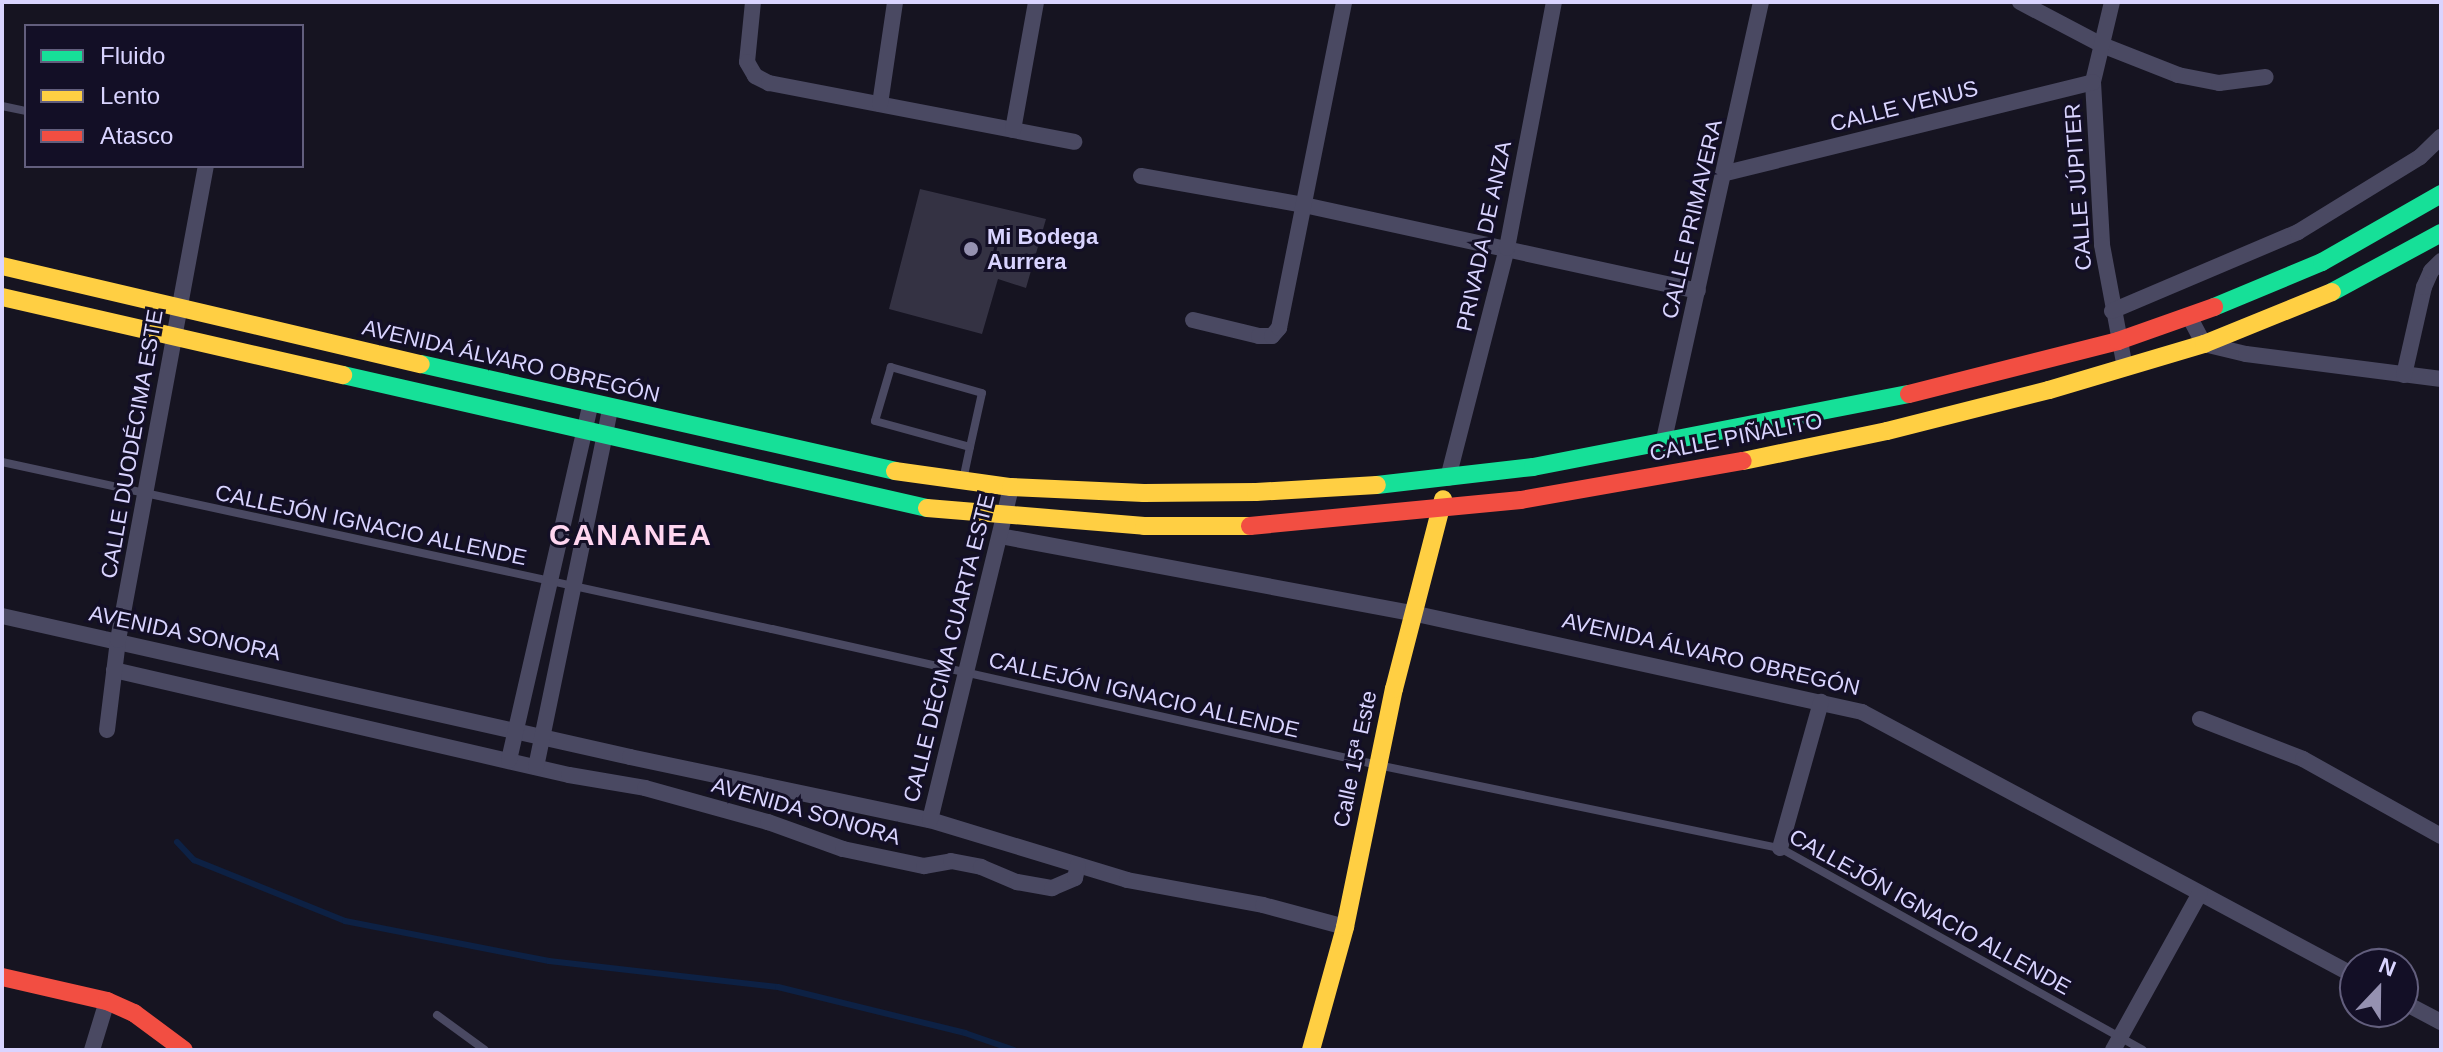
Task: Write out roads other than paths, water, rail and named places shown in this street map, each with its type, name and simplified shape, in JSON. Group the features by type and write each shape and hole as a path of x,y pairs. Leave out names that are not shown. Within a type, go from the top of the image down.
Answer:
{"main road":[{"name":"CALLE PIÑALITO","path":"1011,487 1144,493 1256,492 1448,478 1663,444 1881,401 2118,341 2190,318 2322,262 2441,194"},
{"name":"CALLE PIÑALITO","path":"1005,516 1144,526 1258,526 1441,510 1651,479 1769,456 1887,431 2204,344 2340,289 2441,233"},
{"name":"AVENIDA ÁLVARO OBREGÓN","path":"2,266 590,405 909,474 1011,487"},
{"path":"2,297 583,433 909,505 1005,516"},
{"name":"Calle 15ª Este","path":"1311,1050 1345,927 1412,613 1448,478"},
{"path":"2,977 107,1001 134,1013 184,1050"}],"street":[{"path":"753,2 747,62 755,76 769,83 1074,142"},
{"path":"880,104 895,2"},
{"path":"1013,130 1036,2"},
{"path":"1193,320 1259,336 1272,336 1279,328 1344,2"},
{"name":"PRIVADA DE ANZA","path":"1448,478 1507,248 1554,2"},
{"name":"CALLE PRIMAVERA","path":"1663,444 1726,173 1761,2"},
{"path":"2020,2 2102,45 2178,75 2219,83 2266,77"},
{"name":"CALLE JÚPITER","path":"2112,2 2093,82 2102,245 2125,368"},
{"name":"CALLE VENUS","path":"1726,173 2093,82"},
{"path":"2112,311 2298,232 2420,157 2441,137"},
{"name":"CALLE DUODÉCIMA ESTE","path":"107,730 118,640 206,168"},
{"path":"1141,176 1304,205 1698,291"},
{"path":"2404,375 2424,287 2431,271 2441,261"},
{"path":"2190,318 2204,344 2246,354 2441,379"},
{"path":"509,760 590,405"},
{"path":"536,767 610,409"},
{"name":"CALLE DÉCIMA CUARTA ESTE","path":"930,820 1011,487"},
{"name":"AVENIDA ÁLVARO OBREGÓN","path":"1000,536 1412,613 1862,712 2339,967"},
{"name":"AVENIDA SONORA","path":"2,616 930,820 1127,880 1263,905 1345,927"},
{"name":"AVENIDA SONORA","path":"114,670 536,767 645,788 768,822 843,849 924,866 951,861 981,867 1017,882 1052,888 1075,878 1078,865"},
{"path":"1780,848 1821,702"},
{"path":"2200,719 2303,759 2441,836"},
{"path":"2117,1043 2200,893"},
{"path":"92,1050 107,1001"},
{"path":"2419,1010 2441,1022"}],"lane":[{"path":"2,106 24,111"},
{"path":"962,481 970,447 982,393 891,367 875,421 970,447"},
{"name":"CALLEJÓN IGNACIO ALLENDE","path":"2,462 772,629 1378,765 1780,848 2117,1043 2143,1050"},
{"path":"437,1015 485,1050"}],"waterway":[{"path":"177,842 194,860 345,921 549,961 778,987 965,1033 1014,1050"}],"place":[{"name":"Mi Bodega Aurrera","path":"971,249"}],"district":[{"name":"CANANEA","path":"631,535"}]}
